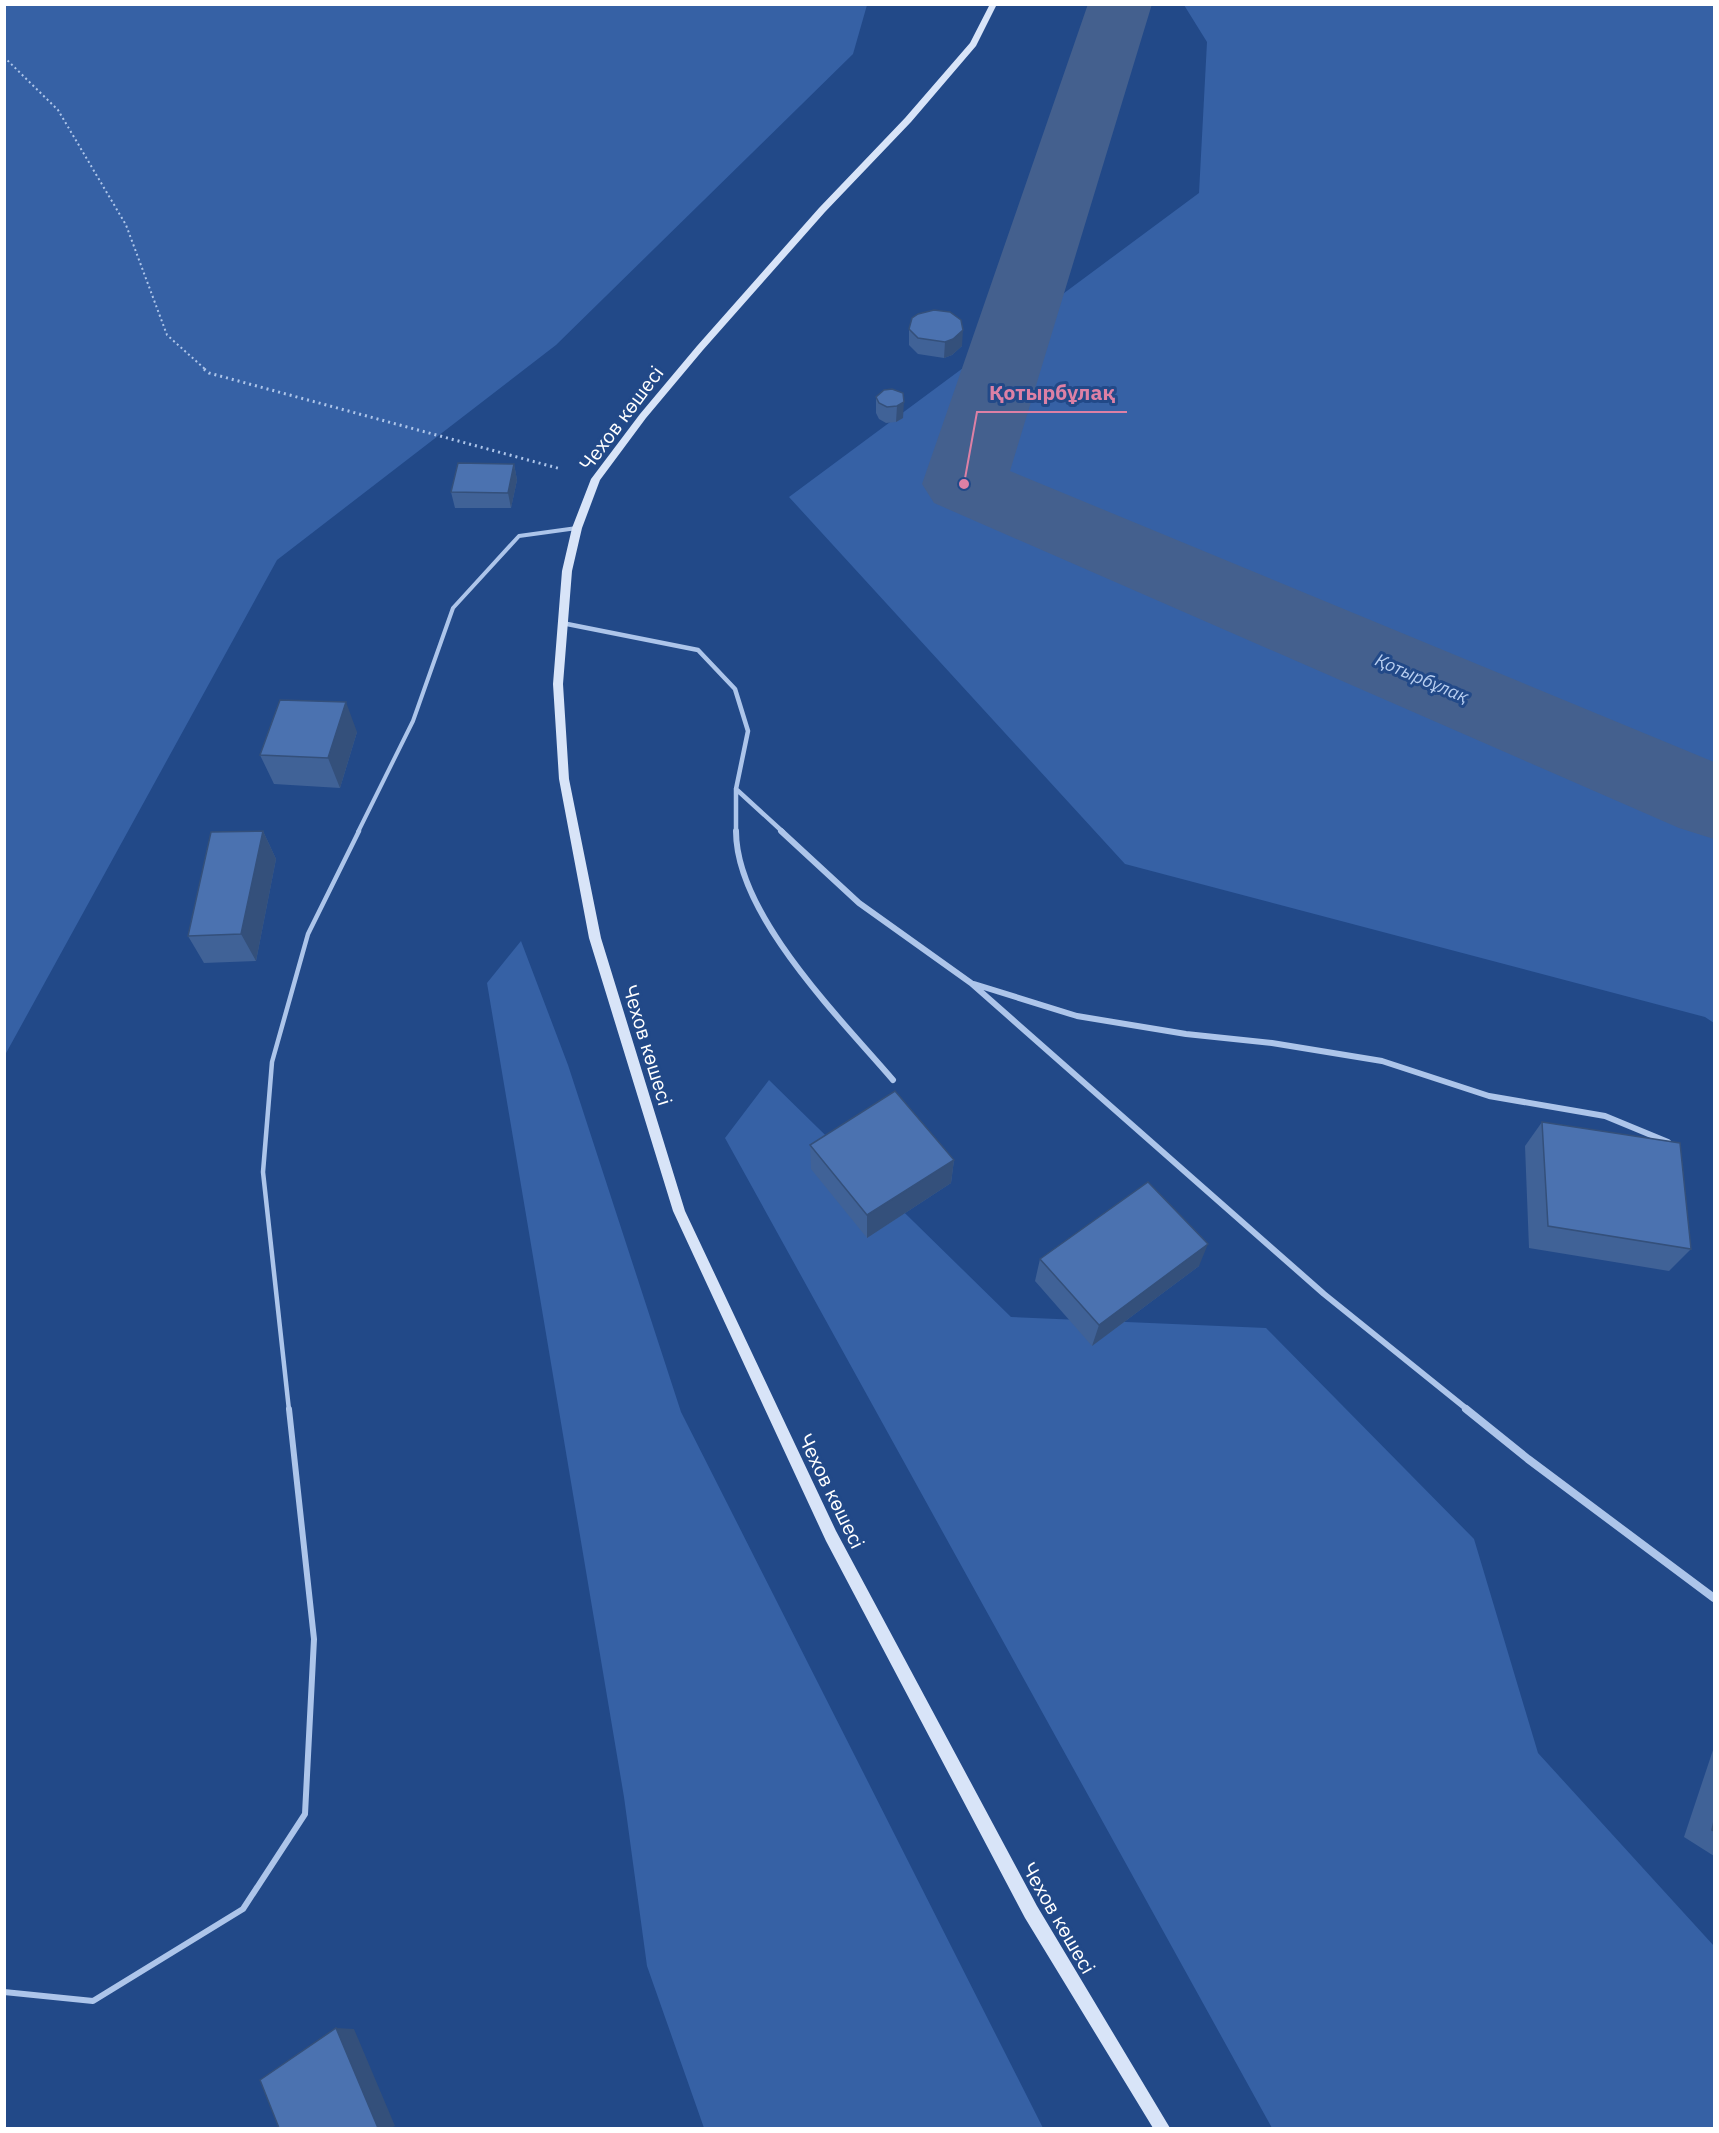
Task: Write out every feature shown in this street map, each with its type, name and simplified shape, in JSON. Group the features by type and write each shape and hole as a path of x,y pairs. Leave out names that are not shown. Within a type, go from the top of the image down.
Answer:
{"main road":[{"name":"Чехов көшесі","path":"994,4 973,44 908,120 822,210 700,348 643,416 596,479 577,528 567,571 558,684 564,779 594,938 679,1211 831,1536 1031,1912 1162,2128"}],"street":[{"path":"562,622 698,650 735,689 748,731 736,789 736,841 751,895 794,964 893,1080"},
{"path":"736,789 859,903 971,983 1324,1294 1528,1459 1714,1598"},
{"path":"971,983 1077,1016 1186,1034 1272,1042 1382,1061 1489,1096 1605,1116 1668,1142"}],"lane":[{"path":"4,1992 93,2001 243,1909 305,1814 314,1639 263,1172 272,1062 308,934 413,721 453,608 519,536 577,528"}],"path":[{"path":"4,57 58,110 126,225 167,335 209,373 596,479"}],"shaded area":[{"path":"5,4 867,5 853,54 556,345 277,560 5,1055"},
{"path":"1184,5 1714,5 1714,1023 1705,1017 1125,864 789,497 1199,193 1207,42"},
{"path":"521,941 568,1065 681,1412 1043,2128 704,2128 647,1966 624,1797 487,983"},
{"path":"769,1080 1011,1317 1266,1328 1474,1539 1538,1753 1714,1946 1714,2128 1272,2128 725,1138"}],"building":[{"path":"934,310 950,312 961,320 963,330 953,339 945,342 918,338 909,329 912,318"},
{"path":"892,389 903,393 904,402 897,406 887,407 879,403 876,397 884,390"},
{"path":"458,463 514,464 508,493 451,492"},
{"path":"280,700 346,702 328,758 260,755"},
{"path":"263,831 241,934 188,936 211,832"},
{"path":"895,1091 954,1160 867,1215 810,1145"},
{"path":"1542,1122 1680,1143 1691,1249 1548,1226"},
{"path":"1148,1182 1208,1244 1099,1325 1040,1259"},
{"path":"336,2028 378,2128 279,2128 260,2080"}],"waterway":[{"name":"Қотырбұлақ","path":"1120,4 964,484 1714,802"}],"place":[{"name":"Қотырбұлақ","path":"964,484"}]}
